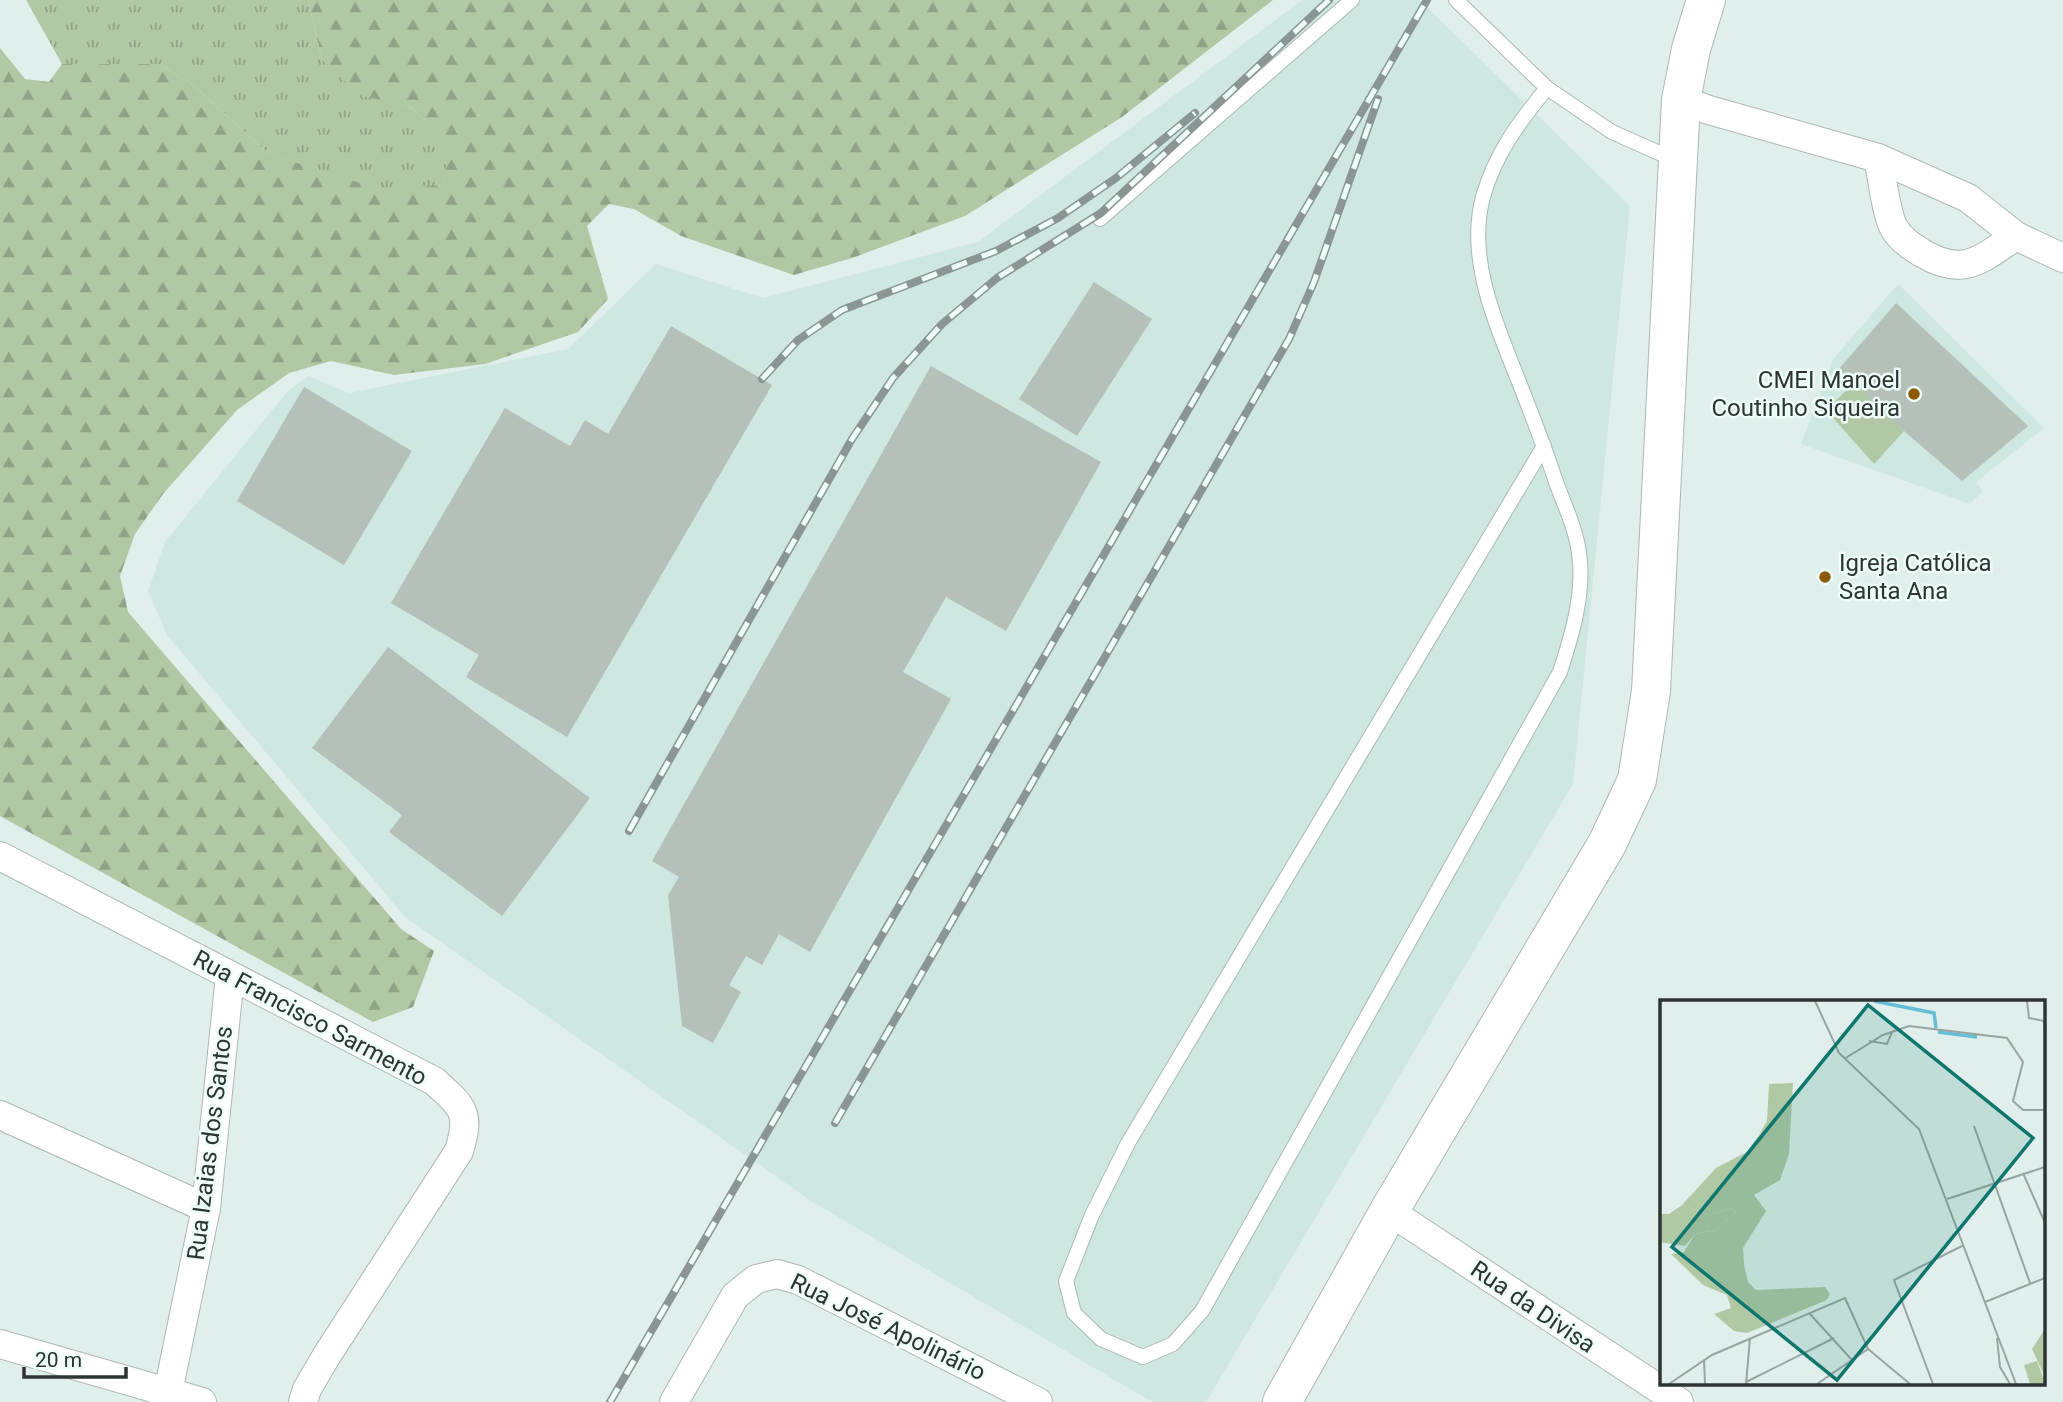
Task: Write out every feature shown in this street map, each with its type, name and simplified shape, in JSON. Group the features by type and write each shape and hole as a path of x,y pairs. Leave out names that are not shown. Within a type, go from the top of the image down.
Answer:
{"street":[{"path":"1282,1402 1389,1212 1607,844 1637,780 1651,691 1681,100 1691,49 1706,0"},
{"path":"1681,100 1878,158 1968,198 2016,236 2063,258"},
{"path":"1878,158 1893,226 1907,244 1934,260 1958,266 1976,262 2016,236"},
{"name":"Rua Francisco Sarmento","path":"0,856 434,1081 460,1104 466,1129 460,1151 327,1355 307,1389 303,1402"},
{"name":"Rua Izaias dos Santos","path":"168,1392 206,1208 230,976"},
{"path":"0,1115 206,1208"},
{"name":"Rua da Divisa","path":"1389,1212 1679,1402"},
{"name":"Rua José Apolinário","path":"674,1402 735,1296 756,1279 777,1274 798,1280 1038,1402"},
{"path":"0,1344 202,1402"}],"lane":[{"path":"1100,219 1352,0"},
{"path":"1456,0 1546,88 1612,132 1676,160"},
{"path":"1544,446 1128,1143 1092,1215 1066,1281 1074,1313 1101,1339 1143,1357 1172,1344 1202,1311 1560,672 1572,635 1580,584 1579,552 1544,446 1495,319 1484,277 1478,231 1483,198 1495,165 1514,128 1546,88"}],"shaded area":[{"path":"1302,0 1420,0 1630,206 1573,784 1206,1402 1152,1402 811,1201 405,917 167,635 148,591 165,542 287,392 308,376 349,393 568,349 656,264 763,298 978,242"},
{"name":"CMEI Manoel Coutinho Siqueira","path":"1898,284 2044,428 1976,482 1983,491 1970,504 1801,444 1833,359"}],"green space":[{"path":"26,0 308,0 322,59 359,94 412,108 449,143 444,186 379,190 269,154 191,83 159,64 62,64"},
{"path":"308,0 1273,0 1122,117 965,216 852,258 794,275 681,236 634,209 609,204 587,226 608,299 578,332 485,364 394,375 331,361 289,373 237,410 163,494 135,534 120,576 128,612 401,929 434,951 413,1007 373,1022 0,816 0,48 25,79 49,82 62,64 159,64 191,83 269,154 379,189 444,185 448,143 412,108 359,95 322,59"},
{"path":"1854,383 1904,431 1874,464 1826,410"}],"building":[{"path":"1094,282 1152,319 1077,436 1019,399"},
{"path":"1896,303 2028,426 1962,481 1839,369"},
{"path":"671,326 772,385 567,737 466,677 479,655 391,603 505,408 570,446 585,420 608,434"},
{"path":"931,366 1101,462 1006,631 946,597 903,672 951,699 810,952 779,934 762,965 746,956 729,985 741,992 713,1043 682,1026 668,895 679,877 652,861"},
{"path":"304,387 412,451 344,565 237,501"},
{"path":"388,647 590,798 502,916 389,832 402,815 312,748"}],"railway":[{"path":"629,831 852,439 893,378 942,324 997,278 1101,213 1329,0"},
{"path":"610,1402 1427,0"},
{"path":"835,1123 1289,339 1314,282 1378,99"},
{"path":"762,379 798,340 842,310 996,251 1058,218 1116,178 1195,113"}],"place":[{"name":"CMEI Manoel Coutinho Siqueira","path":"1914,394"},
{"name":"Igreja Católica Santa Ana","path":"1825,577"}]}
